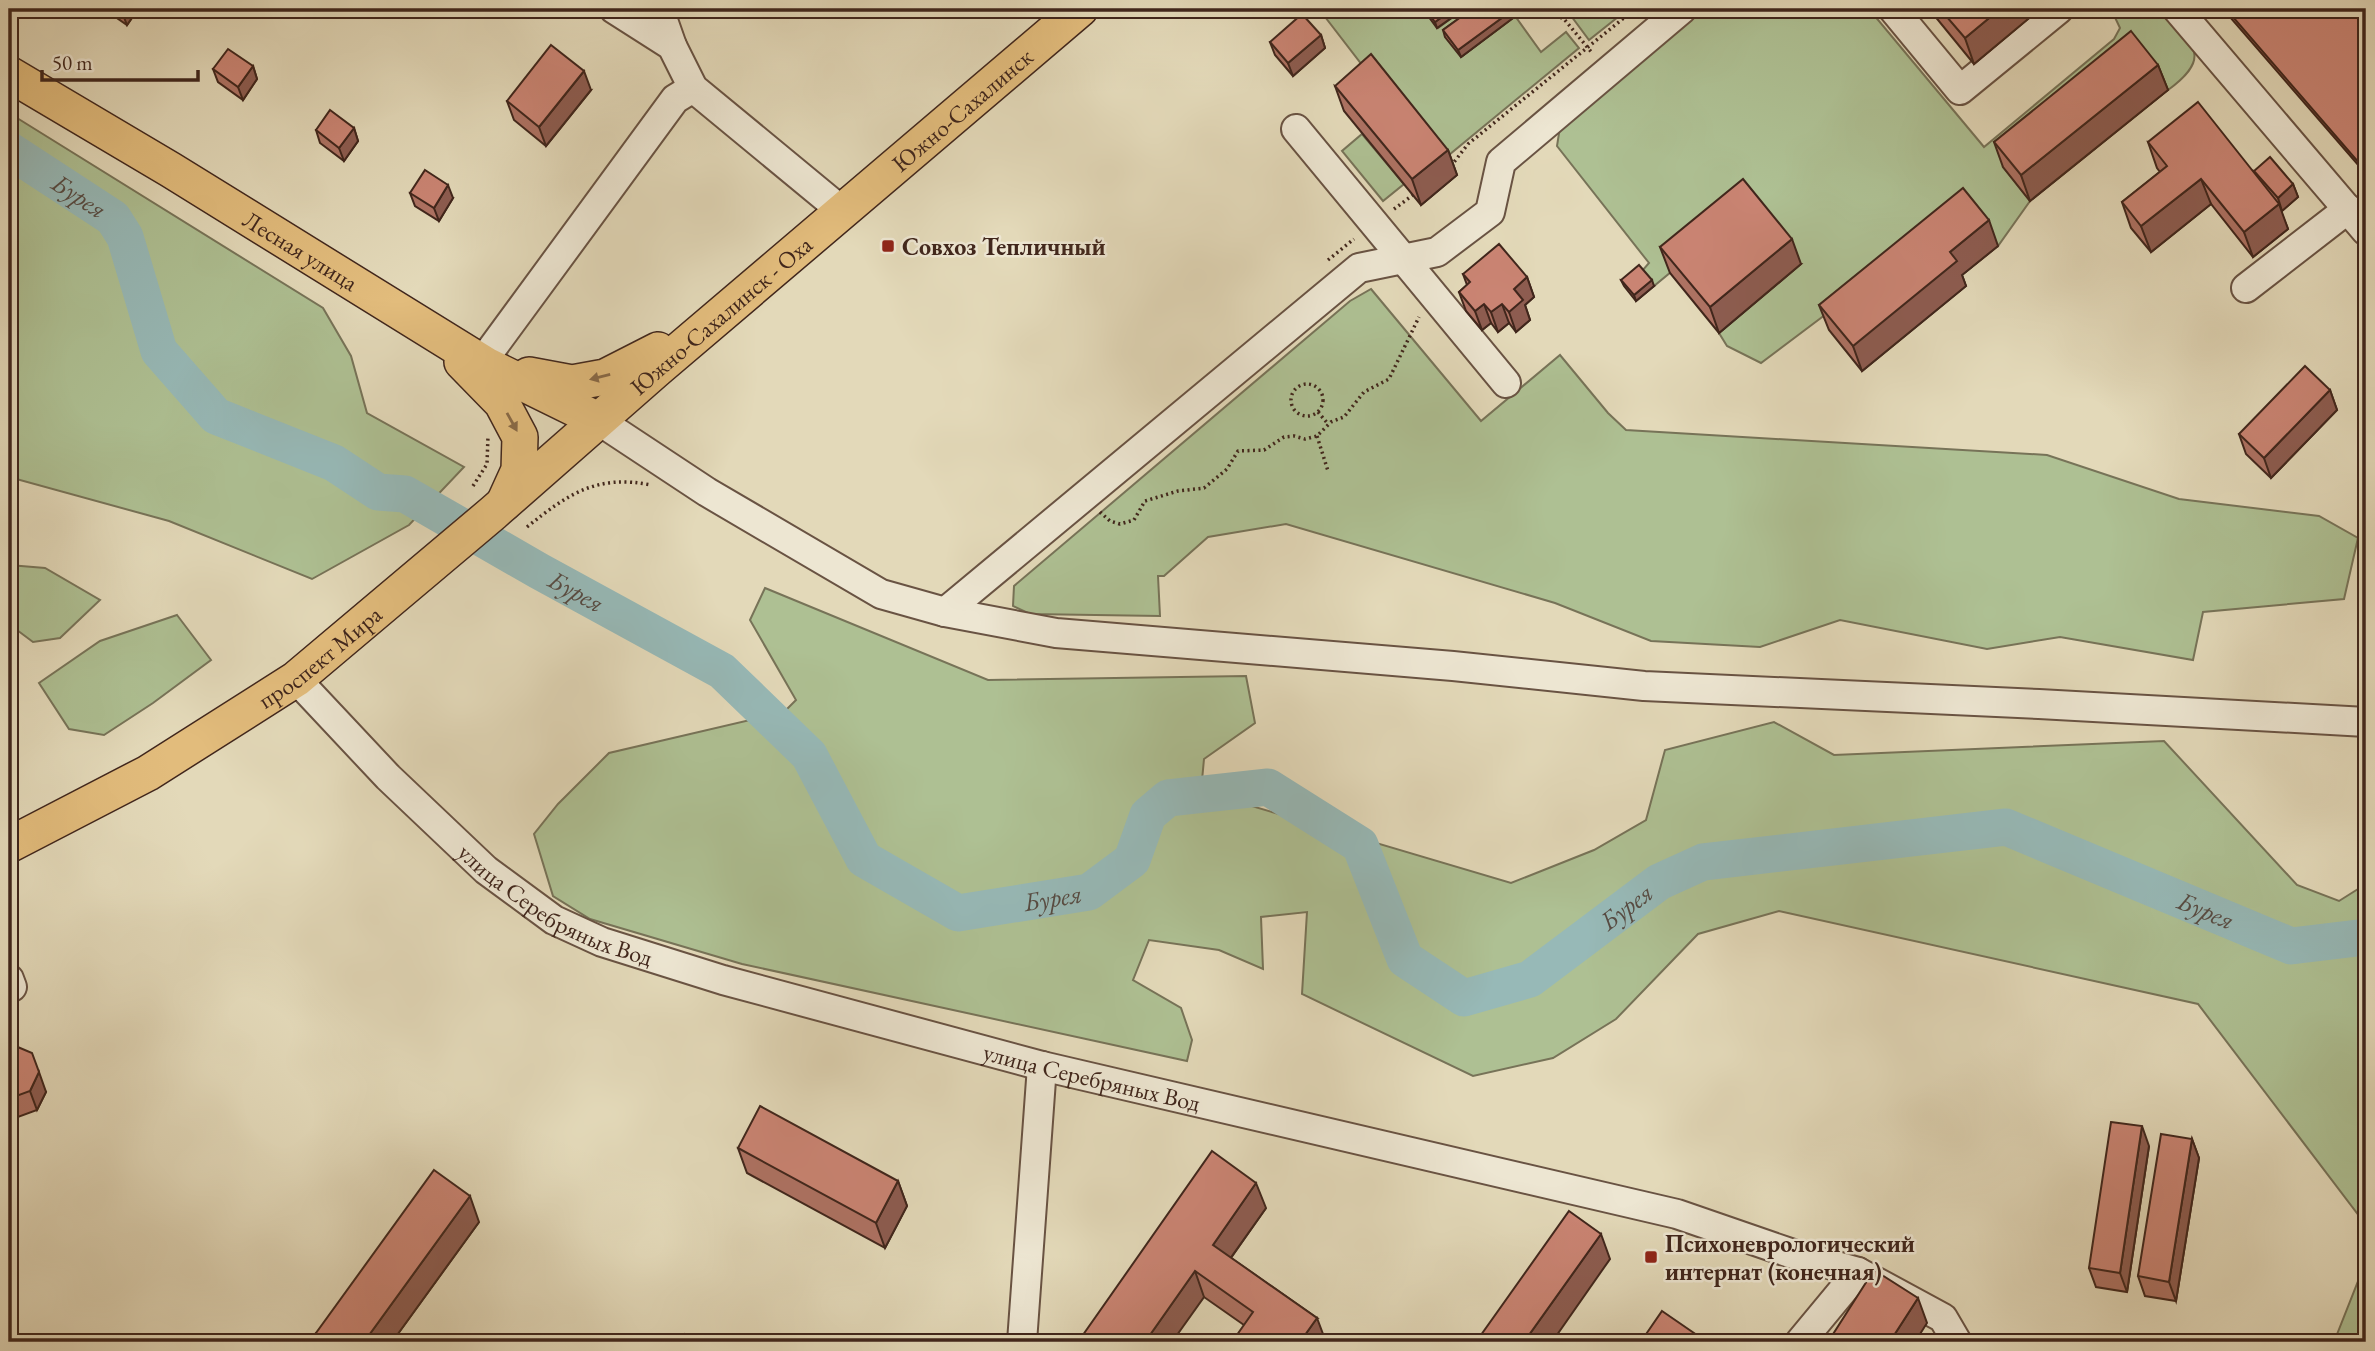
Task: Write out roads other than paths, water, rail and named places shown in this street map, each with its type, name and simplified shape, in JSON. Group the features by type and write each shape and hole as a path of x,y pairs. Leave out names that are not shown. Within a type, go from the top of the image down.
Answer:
{"main road":[{"name":"Южно-Сахалинск","path":"842,211 1080,9"},
{"name":"Лесная улица","path":"9,74 489,366 598,420"},
{"name":"Южно-Сахалинск - Оха","path":"598,420 842,211"},
{"path":"489,366 572,383 606,377 647,356 743,295"},
{"path":"436,334 502,404 520,437 519,470 499,508"},
{"name":"проспект Мира","path":"9,845 148,773 296,679 499,508 598,420"}],"street":[{"path":"614,9 673,46"},
{"path":"659,9 693,88 842,211"},
{"path":"945,612 1360,268 1437,253 1490,212 1501,162 1682,9"},
{"path":"1893,9 1960,90 2059,9"},
{"path":"2177,9 2357,220 2246,288"},
{"path":"489,366 675,99 693,88"},
{"path":"1296,129 1506,383"},
{"path":"598,420 707,492 881,594 945,612 1056,633 1452,666 1644,686 2366,722"},
{"name":"улица Серебряных Вод","path":"296,679 388,777 486,870 554,920 602,942 723,980 1042,1066 1677,1214 1793,1254 1858,1272 1943,1318 1957,1342"},
{"path":"1022,1342 1042,1066"},
{"path":"1800,1342 1858,1272"}],"waterway":[{"name":"Бурея","path":"9,150 113,218 125,237 159,351 216,416 334,463 378,492 405,494 722,671 809,755 864,859 958,913 1089,892 1132,860 1148,815 1168,798 1268,787 1360,845 1405,959 1464,998 1530,979 1659,882 1703,862 2006,827 2291,946 2366,937"}],"place":[{"name":"Совхоз Тепличный","path":"888,246"},
{"name":"Психоневрологический интернат (конечная)","path":"1651,1257"}]}
